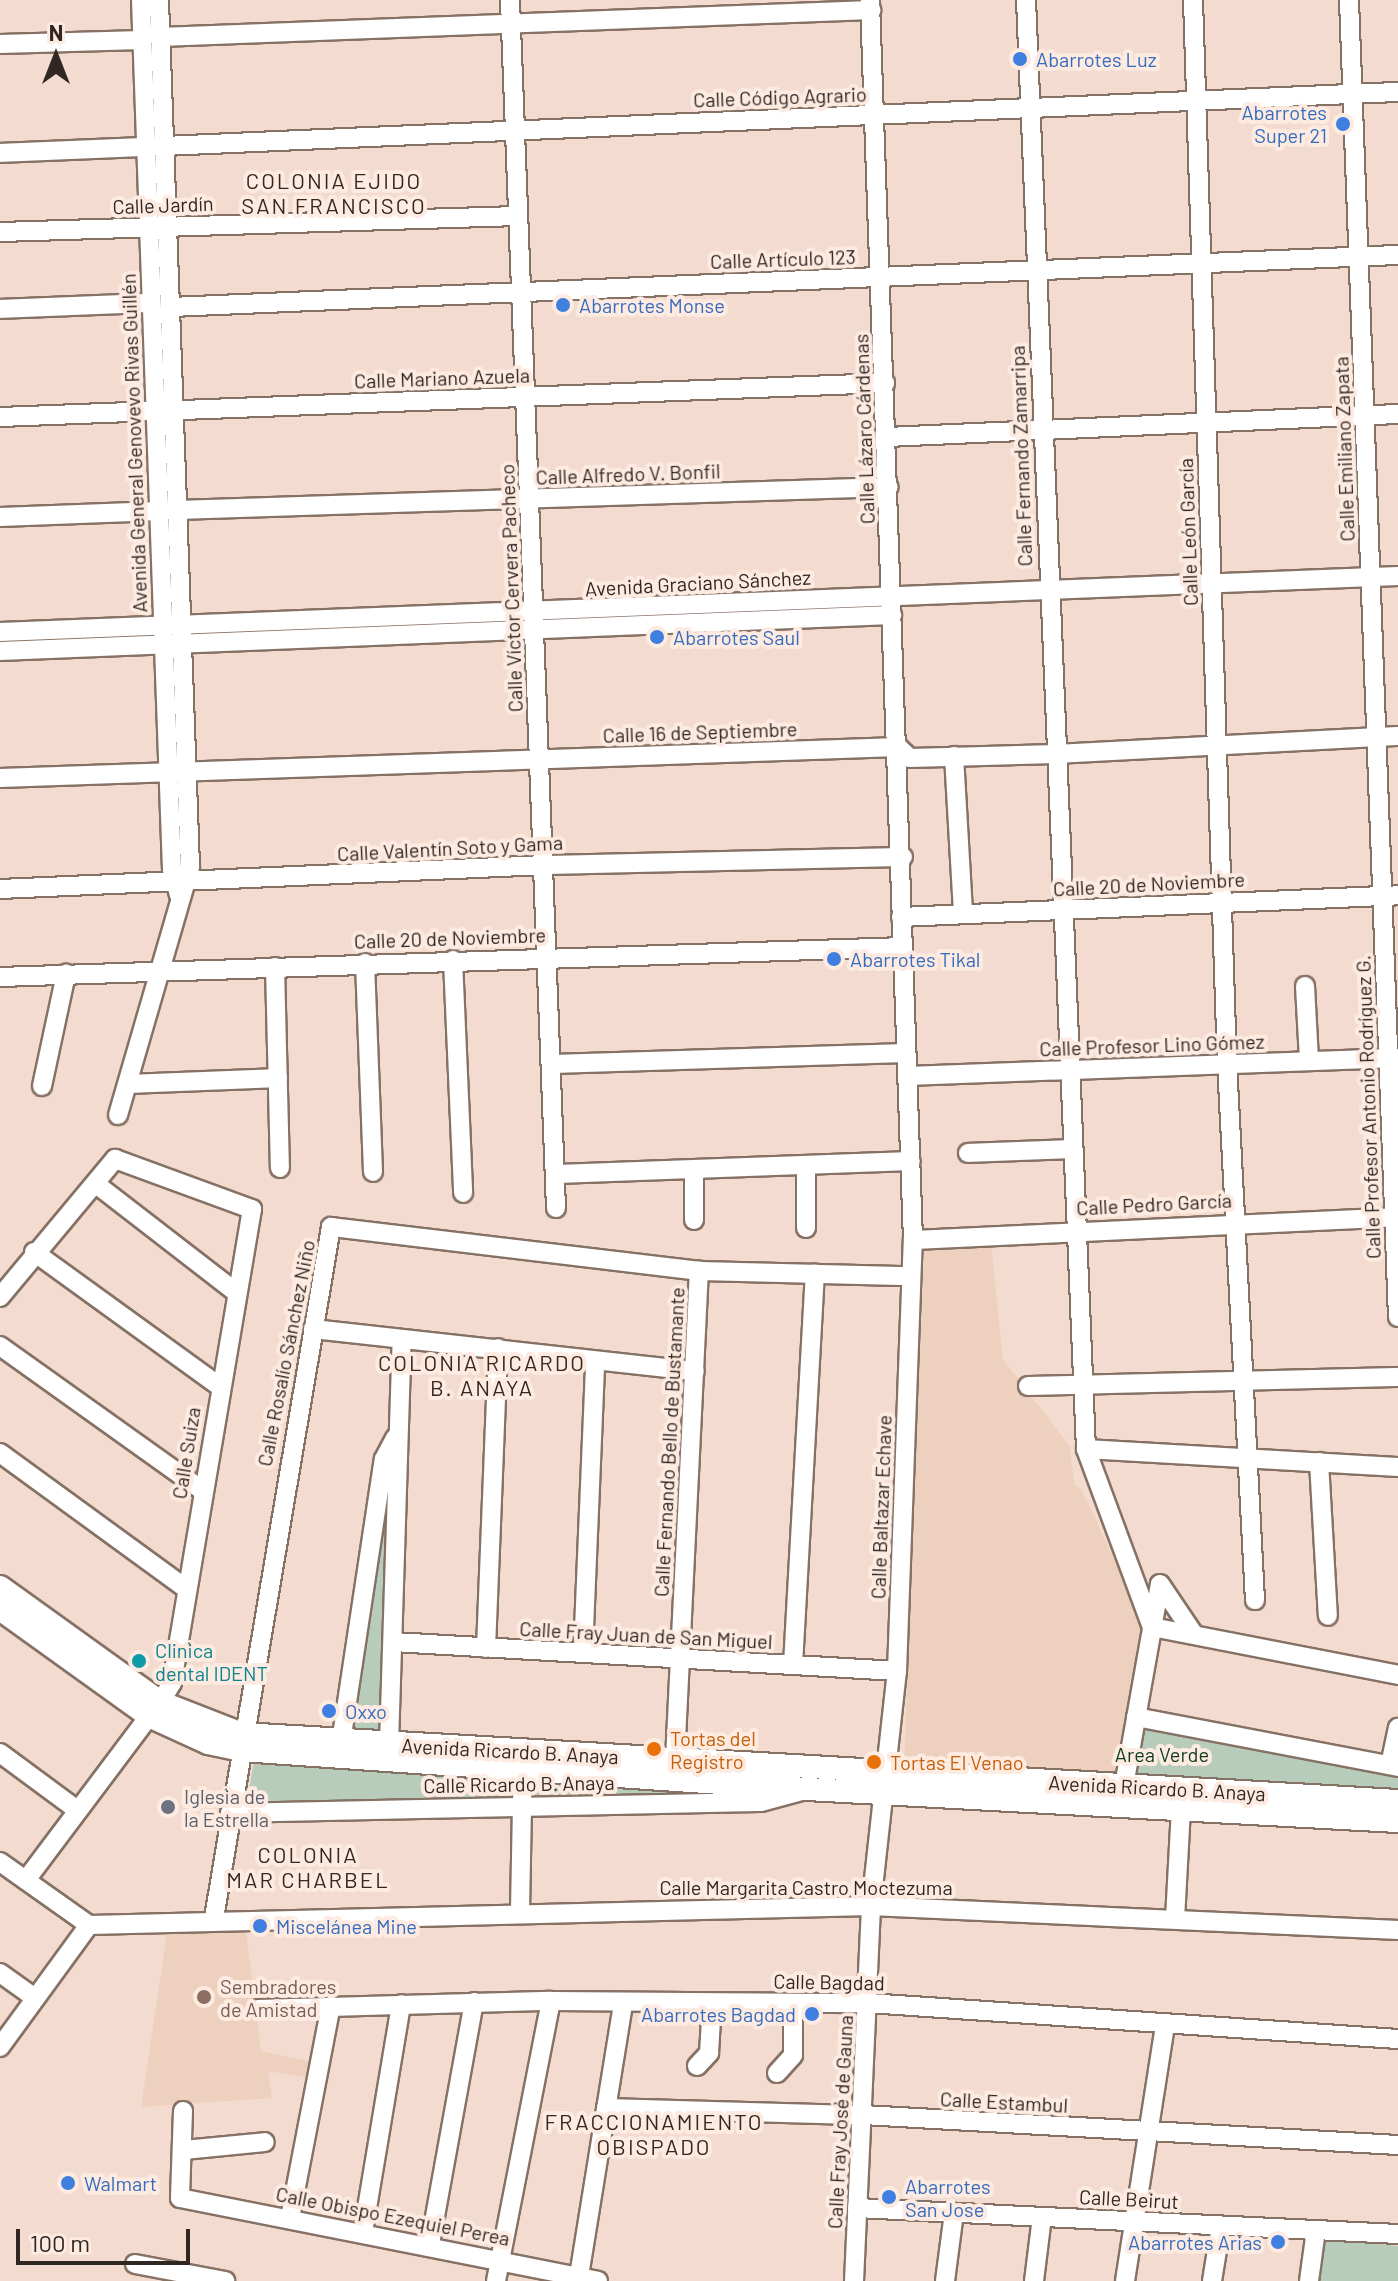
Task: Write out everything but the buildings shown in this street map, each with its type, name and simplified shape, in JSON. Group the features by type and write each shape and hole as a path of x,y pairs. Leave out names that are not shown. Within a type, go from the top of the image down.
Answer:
{"main road":[{"name":"Avenida Ricardo B. Anaya","path":"0,1587 154,1709"},
{"name":"Avenida Ricardo B. Anaya","path":"0,1609 154,1709 241,1742 523,1760 675,1760 884,1783 1122,1794 1398,1801"},
{"name":"Avenida Ricardo B. Anaya","path":"241,1742 389,1744 807,1789 884,1783"},
{"name":"Avenida Ricardo B. Anaya","path":"1122,1794 1181,1807 1398,1821"}],"street":[{"name":"Avenida General Genovevo Rivas Guillén","path":"141,0 151,38 158,227 171,307 164,411"},
{"name":"Avenida General Genovevo Rivas Guillén","path":"151,38 159,0"},
{"name":"Calle Víctor Cervera Pacheco","path":"510,0 556,1208"},
{"name":"Calle Fernando Zamarripa","path":"1026,0 1061,910 1086,1449 1152,1627"},
{"name":"Calle León García","path":"1193,0 1227,1063 1240,1381 1255,1600"},
{"name":"Calle Emiliano Zapata","path":"1349,0 1377,737 1390,895"},
{"path":"0,44 511,27 871,5"},
{"name":"Calle Lázaro Cárdenas","path":"871,5 903,857 901,917 906,1053"},
{"name":"Calle Código Agrario","path":"0,153 1398,92"},
{"name":"Calle Jardín","path":"0,232 518,216"},
{"name":"Avenida General Genovevo Rivas Guillén","path":"118,1115 163,971 181,888 164,411 151,303 158,227"},
{"name":"Calle Artículo 123","path":"171,307 1398,255"},
{"path":"0,309 151,303"},
{"name":"Calle Mariano Azuela","path":"0,417 885,383"},
{"path":"887,437 1398,414"},
{"name":"Calle Alfredo V. Bonfil","path":"0,517 889,487"},
{"name":"Avenida Graciano Sánchez","path":"0,632 172,633 892,606 1049,594 1398,576"},
{"name":"Avenida Graciano Sánchez","path":"0,651 172,633"},
{"name":"Calle 16 de Septiembre","path":"0,778 898,747 910,758 1055,754 1398,736"},
{"path":"954,756 963,914"},
{"name":"Calle Valentín Soto y Gama","path":"0,889 181,888 545,865 903,857"},
{"name":"Calle 20 de Noviembre","path":"901,917 1390,895"},
{"name":"Calle Profesor Antonio Rodríguez G.","path":"1390,895 1398,1317"},
{"name":"Calle 20 de Noviembre","path":"0,977 548,956 903,947"},
{"path":"453,960 463,1193"},
{"path":"365,963 373,1172"},
{"path":"275,967 280,1168"},
{"path":"42,1086 66,974"},
{"path":"1305,986 1309,1061"},
{"path":"552,1064 906,1053"},
{"name":"Calle Baltazar Echave","path":"884,1783 897,1671 913,1240 906,1053"},
{"name":"Calle Profesor Lino Gómez","path":"907,1076 1392,1058"},
{"path":"130,1084 278,1078"},
{"path":"968,1153 1071,1149"},
{"name":"Calle Suiza","path":"26,1880 172,1683 184,1587 252,1209 115,1159 96,1184"},
{"path":"557,1174 911,1161"},
{"path":"806,1165 806,1228"},
{"path":"694,1169 694,1220"},
{"path":"4,1285 96,1184 237,1293"},
{"name":"Calle Pedro García","path":"913,1240 1075,1229 1395,1217"},
{"name":"Calle Rosalío Sánchez Niño","path":"214,1918 241,1742 331,1227 699,1271 911,1276"},
{"path":"34,1252 219,1386"},
{"name":"Calle Fernando Bello de Bustamante","path":"675,1760 699,1271"},
{"path":"793,1665 815,1274"},
{"path":"313,1329 695,1371"},
{"path":"389,1744 402,1461 395,1438 402,1340"},
{"path":"0,1346 203,1491"},
{"path":"486,1648 498,1348"},
{"path":"583,1653 595,1362"},
{"path":"1028,1386 1398,1377"},
{"path":"341,1742 384,1459 395,1438"},
{"path":"1086,1449 1398,1467"},
{"path":"0,1453 184,1587"},
{"path":"1319,1462 1328,1616"},
{"path":"1122,1794 1160,1584 1193,1633"},
{"path":"1152,1627 1398,1675"},
{"name":"Calle Fray Juan de San Miguel","path":"393,1642 897,1671"},
{"path":"1136,1717 1394,1766 1398,1728"},
{"path":"0,1753 77,1810"},
{"path":"520,1910 523,1760"},
{"name":"Calle Fray José de Gauna","path":"854,2281 871,1906 884,1783"},
{"name":"Calle Ricardo B. Anaya","path":"230,1813 761,1802 807,1789"},
{"path":"1175,1919 1181,1807"},
{"path":"0,1862 89,1925 0,2047"},
{"name":"Calle Margarita Castro Moctezuma","path":"89,1925 214,1918 520,1910 871,1906 1398,1930"},
{"path":"0,1973 35,1998"},
{"path":"496,2281 551,2001"},
{"name":"Calle Bagdad","path":"258,2009 551,2001 868,2003 1398,2039"},
{"path":"430,2244 474,2002"},
{"path":"588,2279 606,2108 623,2003"},
{"path":"697,2066 709,2053 712,2003"},
{"path":"777,2073 793,2055 793,2003"},
{"path":"363,2232 401,2004"},
{"path":"290,2218 331,2006"},
{"path":"1125,2281 1165,2025"},
{"name":"Calle Estambul","path":"606,2108 863,2115 1398,2145"},
{"path":"183,2111 184,2150 265,2142"},
{"name":"Calle Obispo Ezequiel Perea","path":"184,2150 180,2198 430,2244 588,2279"},
{"name":"Calle Beirut","path":"857,2208 1398,2234"},
{"path":"945,2281 954,2213"},
{"path":"1034,2281 1042,2217"},
{"path":"1212,2281 1221,2226"},
{"path":"1309,2281 1316,2230"},
{"path":"135,2264 182,2277 225,2281"}],"shaded area":[{"path":"991,1244 1003,1359 1070,1447 1074,1484 1082,1490 1144,1624 1119,1777 904,1765 924,1248"},
{"name":"Sembradores de Amistad","path":"246,1931 261,2051 313,2062 310,2078 268,2071 272,2098 141,2107 167,1933"}],"green space":[{"path":"389,1459 383,1733 346,1732"},
{"name":"Area Verde","path":"1144,1727 1398,1777 1398,1793 1135,1775"},
{"path":"254,1762 735,1794 246,1805"},
{"path":"1316,2237 1398,2246 1398,2281 1310,2281"}],"place":[{"name":"Abarrotes Luz","path":"1020,59"},
{"name":"Abarrotes Super 21","path":"1343,124"},
{"name":"Abarrotes Monse","path":"563,305"},
{"name":"Abarrotes Saul","path":"657,637"},
{"name":"Abarrotes Tikal","path":"834,959"},
{"name":"Clinica dental IDENT","path":"139,1661"},
{"name":"Oxxo","path":"329,1711"},
{"name":"Tortas del Registro","path":"654,1749"},
{"name":"Tortas El Venao","path":"874,1762"},
{"name":"Iglesia de la Estrella","path":"168,1807"},
{"name":"Miscelánea Mine","path":"260,1926"},
{"name":"Sembradores de Amistad","path":"204,1997"},
{"name":"Abarrotes Bagdad","path":"812,2014"},
{"name":"Walmart","path":"68,2183"},
{"name":"Abarrotes San Jose","path":"889,2197"},
{"name":"Abarrotes Arias","path":"1278,2242"}],"district":[{"name":"COLONIA EJIDO SAN FRANCISCO","path":"334,192"},
{"name":"COLONIA RICARDO B. ANAYA","path":"482,1374"},
{"name":"COLONIA MAR CHARBEL","path":"308,1866"},
{"name":"FRACCIONAMIENTO OBISPADO","path":"654,2134"}]}
